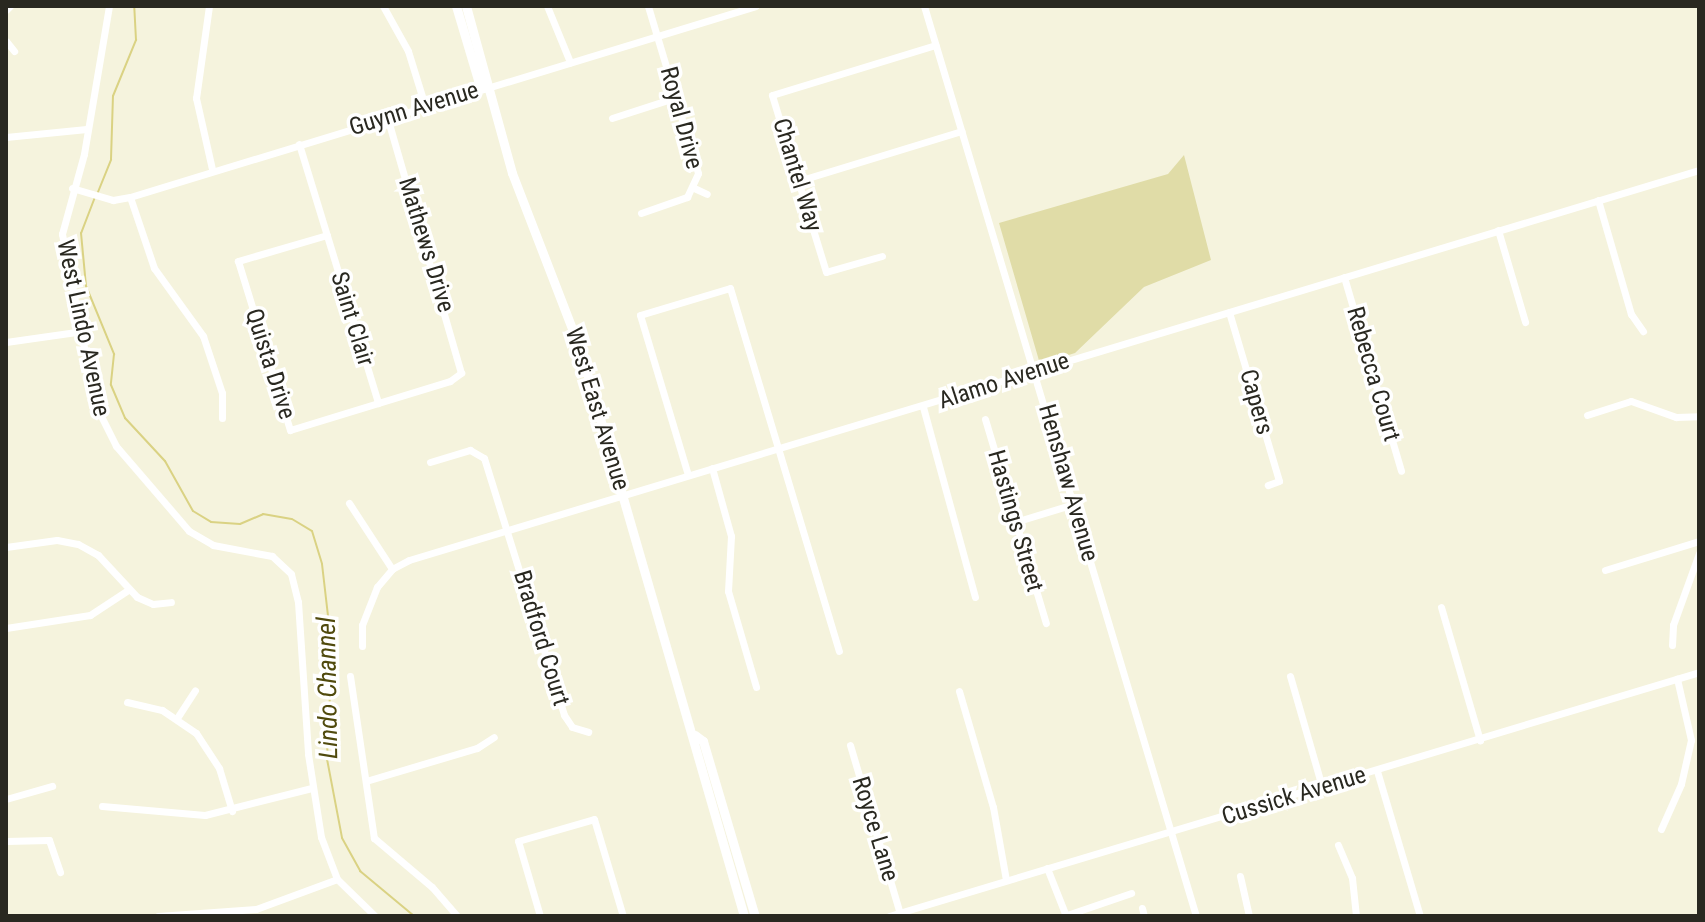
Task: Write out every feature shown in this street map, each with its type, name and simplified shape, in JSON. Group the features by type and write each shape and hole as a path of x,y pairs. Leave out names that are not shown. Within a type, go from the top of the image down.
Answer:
{"main road":[{"name":"West East Avenue","path":"456,6 478,80 486,88"},
{"name":"West East Avenue","path":"466,6 486,88 515,183 574,330 695,735 693,746 744,916"},
{"name":"West East Avenue","path":"695,735 703,741 755,916"}],"street":[{"name":"West Lindo Avenue","path":"109,6 62,247 100,419 158,497 197,538 268,554 291,574 298,602 312,788 321,837 337,879 375,916"},
{"path":"209,6 196,98 212,169"},
{"path":"383,6 408,51 425,106"},
{"path":"547,6 570,62"},
{"name":"Royal Drive","path":"641,213 681,200 694,188 698,167 648,6"},
{"name":"Guynn Avenue","path":"72,188 107,199 130,197 212,169 756,6"},
{"name":"Henshaw Avenue","path":"924,6 1196,916"},
{"path":"6,41 14,51"},
{"name":"Chantel Way","path":"882,256 826,272 772,95 936,45"},
{"path":"612,118 677,97"},
{"name":"Mathews Drive","path":"387,117 461,373"},
{"path":"6,137 87,129"},
{"path":"798,181 962,131"},
{"name":"Saint Clair","path":"299,144 378,403"},
{"name":"Alamo Avenue","path":"392,569 688,475 923,407 1035,370 1699,170"},
{"path":"694,188 707,194"},
{"path":"130,197 154,268 203,336 222,393 222,418"},
{"path":"1598,200 1629,308 1643,331"},
{"path":"1498,230 1525,322"},
{"name":"Quista Drive","path":"327,235 238,261 290,430 461,373"},
{"name":"Rebecca Court","path":"1344,277 1401,471"},
{"path":"688,475 640,315 730,288 839,651"},
{"name":"Capers","path":"1229,312 1279,481 1268,485"},
{"path":"6,342 83,331"},
{"path":"1587,415 1631,401 1676,417 1699,416"},
{"path":"923,407 975,597"},
{"name":"Hastings Street","path":"985,419 1046,623"},
{"name":"Bradford Court","path":"430,462 470,450 482,455 564,715 572,727 588,732"},
{"path":"712,468 731,536 728,591 756,687"},
{"path":"349,503 392,569 368,605 362,646"},
{"path":"1015,522 1074,504"},
{"path":"6,547 57,540 78,544 98,555 128,590 148,603 171,602"},
{"path":"1605,570 1699,541"},
{"path":"1672,645 1673,625 1699,553"},
{"path":"6,628 90,615 128,590"},
{"path":"1441,607 1480,740"},
{"name":"Cussick Avenue","path":"889,916 1699,672"},
{"path":"350,676 376,843 432,887 457,916"},
{"path":"1290,676 1322,787"},
{"path":"1661,829 1681,784 1691,740 1677,679"},
{"path":"177,718 195,690"},
{"path":"959,691 993,807 1006,880"},
{"path":"127,702 177,718 215,761 232,811"},
{"path":"366,781 477,748 494,737"},
{"name":"Royce Lane","path":"850,745 900,914"},
{"path":"1377,771 1420,916"},
{"path":"6,799 52,786"},
{"path":"102,806 196,815 232,811 312,788"},
{"path":"540,916 518,841 594,819 623,916"},
{"path":"6,841 49,840 60,872"},
{"path":"1338,845 1352,878 1356,916"},
{"path":"1047,868 1065,916 1131,893"},
{"path":"1240,876 1249,916"},
{"path":"158,916 256,909 337,879"}],"shaded area":[{"path":"1184,155 1211,260 1144,287 1075,353 1040,364 999,223 1168,174"}],"waterway":[{"name":"Lindo Channel","path":"98,192 111,159 113,96 136,40 134,6"},
{"name":"Lindo Channel","path":"95,197 81,233 86,286 114,354 111,385 125,418 165,461 193,511 211,522 240,524 263,514 292,519 312,531 322,564 332,651 327,759 342,838 360,871 414,916"}]}
